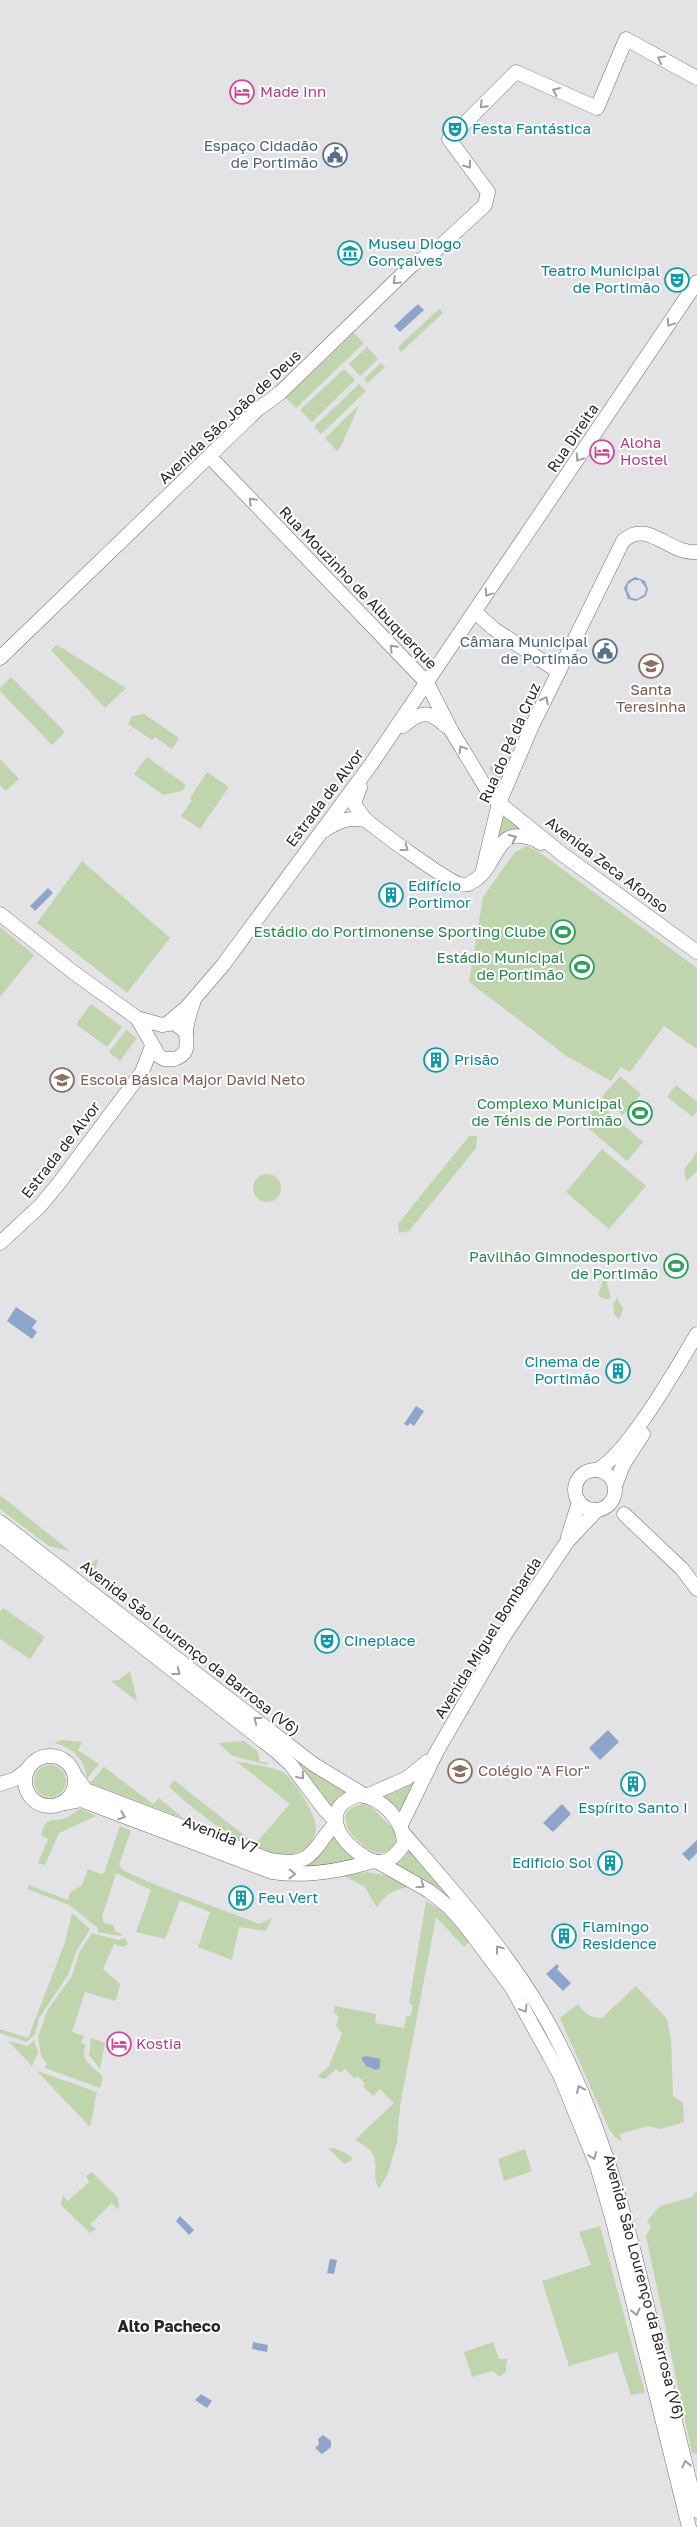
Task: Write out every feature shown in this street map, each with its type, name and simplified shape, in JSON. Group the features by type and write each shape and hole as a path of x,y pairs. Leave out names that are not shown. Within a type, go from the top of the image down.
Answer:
{"street":[{"name":"Avenida São João de Deus","path":"0,658 413,264 434,253 479,208 486,198 450,139 516,72 597,108 626,39 697,78"},
{"name":"Rua Direita","path":"475,612 697,282"},
{"name":"Rua Mouzinho de Albuquerque","path":"210,456 427,683 451,730 486,788 500,803"},
{"name":"Rua do Pé da Cruz","path":"482,874 500,803 531,728 619,548 629,535 640,532 684,550 697,552"},
{"path":"475,612 494,629 559,672"},
{"name":"Estrada de Alvor","path":"165,1024 194,1000 225,962 307,848 372,763 475,612"},
{"path":"391,736 416,715 426,714 438,719 451,730"},
{"path":"372,763 354,803 366,820 444,876 460,884 469,884 482,874 498,846 512,836 521,834 562,854"},
{"name":"Avenida Zeca Afonso","path":"500,803 562,854 697,952"},
{"path":"307,848 323,831 335,823 351,818 366,820"},
{"path":"0,914 73,972 137,1018 179,1025 186,1032"},
{"path":"142,1072 180,1057 186,1050 188,1043 186,1032 194,1000"},
{"path":"137,1018 158,1056 169,1060"},
{"path":"142,1072 155,1031 165,1024"},
{"name":"Estrada de Alvor","path":"0,1244 40,1206 59,1183 142,1072"},
{"path":"697,1334 630,1438 614,1458 597,1470 586,1472 578,1480 575,1490 579,1502 589,1510 597,1510 611,1502 623,1465 697,1349"},
{"path":"597,1470 608,1475 615,1486"},
{"name":"Avenida Miguel Bombarda","path":"567,1542 579,1502"},
{"name":"Avenida Miguel Bombarda","path":"437,1752 502,1639 567,1542 597,1510"},
{"path":"624,1514 682,1569 697,1589"},
{"name":"Avenida São Lourenço da Barrosa (V6)","path":"0,1522 313,1764 338,1781 381,1804 485,1930 524,1984 559,2044 591,2114 606,2151 627,2220 691,2512 688,2527"},
{"name":"Avenida São Lourenço da Barrosa (V6)","path":"0,1535 276,1750 297,1772 335,1822 337,1831 355,1850 429,1891 449,1907 465,1925 512,1988 560,2075 597,2166 691,2512"},
{"path":"335,1822 344,1802 353,1796 365,1796 394,1785 422,1768 437,1752"},
{"path":"375,1861 391,1858 400,1851 404,1843 402,1830 437,1752"},
{"path":"0,1784 15,1779 36,1760 51,1755 65,1761 74,1774 75,1784 71,1794 59,1804 41,1804 28,1793 17,1789 0,1790"},
{"path":"27,1770 24,1783 28,1793"},
{"name":"Avenida V7","path":"74,1774 86,1790 270,1860 296,1862 307,1858 316,1851 335,1822"},
{"path":"338,1781 364,1787 394,1785"},
{"name":"Avenida V7","path":"59,1804 81,1800 272,1872 300,1874 336,1871 375,1861"}],"green space":[{"path":"439,309 443,313 401,352 398,347"},
{"path":"354,333 364,343 296,408 286,398"},
{"path":"367,347 378,359 360,376 349,364"},
{"path":"381,363 385,367 368,383 364,379"},
{"path":"344,369 355,380 312,422 300,410"},
{"path":"359,384 366,391 321,434 314,427"},
{"path":"359,405 341,446 337,451 325,438"},
{"path":"57,645 126,688 105,708 51,650"},
{"path":"11,677 65,732 52,745 0,691 0,688"},
{"path":"144,714 179,738 172,749 155,737 152,740 128,724 132,716"},
{"path":"512,755 499,782 489,768"},
{"path":"147,757 186,785 182,791 163,795 134,774"},
{"path":"0,759 19,779 6,791 0,785"},
{"path":"207,772 229,787 200,829 181,816"},
{"path":"502,812 520,829 511,829 496,841"},
{"name":"Estádio do Portimonense Sporting Clube","path":"527,846 539,852 697,968 697,1049 664,1026 630,1072 621,1067 611,1081 568,1057 469,982 483,897 515,852"},
{"path":"82,861 170,938 127,993 37,923"},
{"path":"0,927 34,955 0,997"},
{"path":"91,1004 122,1027 107,1047 76,1024"},
{"path":"126,1030 137,1038 120,1061 109,1052"},
{"path":"620,1076 641,1094 623,1115 602,1097"},
{"path":"676,1085 697,1102 697,1111 693,1117 667,1097"},
{"path":"598,1103 643,1142 627,1161 582,1123"},
{"path":"469,1136 477,1136 476,1148 409,1231 399,1233 398,1224"},
{"path":"602,1149 646,1186 609,1229 566,1192"},
{"path":"697,1152 697,1172 686,1181 684,1170"},
{"path":"267,1174 277,1178 281,1188 277,1198 267,1202 257,1198 253,1188 257,1178"},
{"path":"605,1277 611,1298 607,1299 602,1298 598,1294"},
{"path":"617,1298 623,1309 619,1319 614,1314 613,1304"},
{"path":"0,1495 70,1551 49,1546 0,1509"},
{"path":"98,1559 96,1569 97,1581 82,1568"},
{"path":"3,1608 45,1637 30,1659 0,1639 0,1612"},
{"path":"118,1617 347,1792 332,1810 302,1769"},
{"path":"130,1671 137,1701 111,1681 119,1680"},
{"path":"61,1740 82,1742 78,1750 99,1764 87,1778 80,1759 72,1751 54,1743"},
{"path":"244,1741 258,1752 260,1762 266,1762 268,1765 233,1756 218,1743"},
{"path":"236,1761 280,1771 293,1782 307,1802 315,1821 315,1834 309,1845 292,1855 270,1853 254,1847 223,1830 169,1787 174,1780 255,1844 290,1804"},
{"path":"50,1765 61,1770 66,1781 61,1792 50,1797 39,1792 34,1781 39,1770"},
{"path":"104,1767 153,1804 159,1798 183,1818 90,1783"},
{"path":"419,1774 401,1814 379,1794"},
{"path":"363,1804 371,1807 395,1830 396,1843 387,1851 379,1853 372,1851 355,1838 349,1830 346,1814 351,1808"},
{"path":"81,1809 96,1816 59,1833 45,1865 38,1863 48,1839 41,1835 48,1821 62,1819"},
{"path":"120,1826 131,1831 119,1865 124,1871 259,1924 272,1918 266,1931 239,1927 232,1960 198,1947 210,1912 180,1900 165,1939 136,1932 151,1890 116,1873 102,1917 104,1923 113,1925 116,1932 122,1933 121,1936 97,1932 98,1928 69,1905 27,1889 30,1884 33,1887 68,1900 70,1893 82,1885 88,1869 101,1874 104,1873"},
{"path":"332,1833 359,1860 346,1864 290,1869"},
{"path":"410,1850 467,1916 503,1962 550,2036 569,2074 600,2152 624,2232 696,2527 693,2527 686,2502 636,2284 616,2212 592,2140 563,2072 529,2006 487,1945 446,1898 422,1879 394,1865"},
{"path":"366,1872 384,1875 410,1887 390,1893 377,1908 365,1887 344,1876"},
{"path":"426,1901 444,1912 469,1942 464,1947 436,1917 400,2106 397,2142 388,2173 379,2189 375,2176 375,2158 372,2152 355,2140 394,2103 380,2089 373,2096 363,2086 365,2084 358,2076 354,2078 345,2069 340,2073 336,2069 325,2079 317,2077 329,2066 342,2033 336,2026 339,2017 334,2012 335,2006 376,2014 375,2023 404,2028 406,2016 411,2016 413,2005 409,2004"},
{"path":"72,1913 90,1929 76,1952 68,1975 39,2018 35,2034 27,2042 0,2033 0,2029 28,2038 65,1942"},
{"path":"92,1933 118,1940 125,1938 128,1944 123,1947 114,1944 103,1969 120,1984 116,2001 85,1992 72,2032 84,2036 81,2043 86,2045 84,2055 86,2060 103,2077 100,2088 45,2068 47,2064 41,2056 38,2037 48,2009 72,1976 80,1951"},
{"path":"636,1986 667,2019 671,2039 673,2096 683,2103 684,2122 660,2129 648,2126 619,2134 623,2142 616,2138 609,2129 560,2018 578,2004 588,2015 602,2018"},
{"path":"91,2038 105,2043 100,2069 89,2055"},
{"path":"34,2040 38,2052 32,2066 8,2041 28,2046"},
{"path":"37,2071 97,2092 90,2127"},
{"path":"328,2148 344,2152 352,2158 351,2161 344,2164"},
{"path":"525,2149 532,2171 504,2181 498,2159"},
{"path":"92,2172 118,2198 119,2208 117,2209 112,2203 90,2224 96,2229 90,2233 61,2205 63,2196 68,2201 89,2182 86,2176"},
{"path":"697,2191 697,2454 692,2453 646,2236 651,2226 647,2221 660,2206 692,2197"},
{"path":"600,2226 645,2393 631,2395 617,2352 569,2366 542,2281 591,2265 579,2232"},
{"path":"493,2342 499,2359 507,2359 506,2371 500,2377 493,2371 472,2377 464,2352"}],"water":[{"path":"418,304 424,310 400,332 394,326"},
{"path":"635,577 645,581 648,589 646,596 636,601 628,599 624,588 628,581","holes":["634,580 640,580 646,588 645,594 637,599 631,598 627,590 628,584"]},
{"path":"48,888 53,893 35,911 30,906"},
{"path":"16,1307 37,1321 32,1328 37,1332 32,1339 7,1321"},
{"path":"416,1406 424,1411 414,1426 410,1423 408,1426 404,1424"},
{"path":"608,1730 619,1742 600,1760 589,1748"},
{"path":"562,1804 571,1814 553,1832 543,1823"},
{"path":"697,1840 697,1853 689,1861 682,1854"},
{"path":"557,1964 559,1967 557,1969 571,1983 563,1991 546,1974"},
{"path":"366,2056 380,2059 380,2068 376,2070 366,2066 361,2058"},
{"path":"180,2216 194,2230 189,2235 176,2221"},
{"path":"330,2259 337,2260 334,2274 327,2273"},
{"path":"253,2342 268,2345 267,2352 252,2349"},
{"path":"201,2394 212,2401 207,2408 195,2400"},
{"path":"323,2435 331,2441 331,2447 322,2454 315,2448 319,2444 318,2439"}],"place":[{"name":"Made Inn","path":"242,92"},
{"name":"Festa Fantástica","path":"455,129"},
{"name":"Espaço Cidadão de Portimão","path":"335,155"},
{"name":"Museu Diogo Gonçalves","path":"350,253"},
{"name":"Teatro Municipal de Portimão","path":"677,280"},
{"name":"Aloha Hostel","path":"602,452"},
{"name":"Câmara Municipal de Portimão","path":"605,651"},
{"name":"Santa Teresinha","path":"651,666"},
{"name":"Edifício Portimor","path":"391,895"},
{"name":"Estádio do Portimonense Sporting Clube","path":"563,932"},
{"name":"Estádio Municipal de Portimão","path":"582,967"},
{"name":"Prisão","path":"436,1060"},
{"name":"Escola Básica Major David Neto","path":"62,1080"},
{"name":"Complexo Municipal de Ténis de Portimão","path":"640,1113"},
{"name":"Pavilhão Gimnodesportivo de Portimão","path":"676,1266"},
{"name":"Cinema de Portimão","path":"618,1371"},
{"name":"Cineplace","path":"327,1641"},
{"name":"Colégio \"A Flor\"","path":"460,1771"},
{"name":"Espírito Santo I","path":"633,1784"},
{"name":"Edificio Sol","path":"610,1863"},
{"name":"Feu Vert","path":"241,1898"},
{"name":"Flamingo Residence","path":"564,1936"},
{"name":"Kostia","path":"119,2044"}],"district":[{"name":"Alto Pacheco","path":"169,2326"}]}
